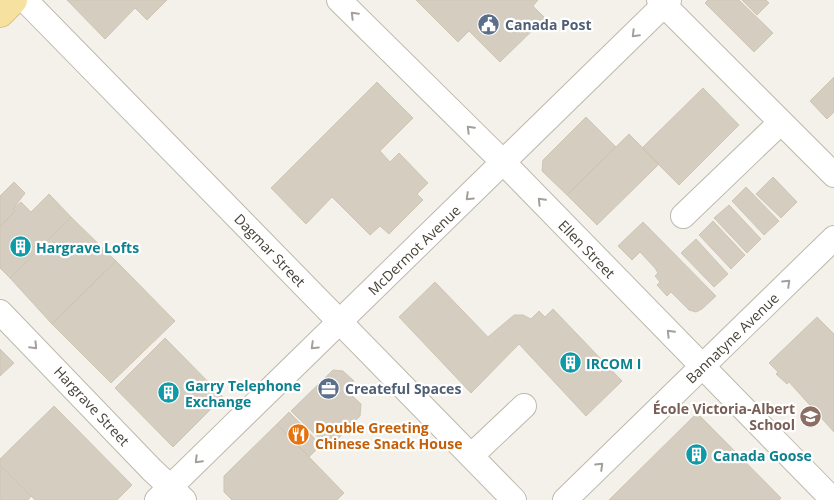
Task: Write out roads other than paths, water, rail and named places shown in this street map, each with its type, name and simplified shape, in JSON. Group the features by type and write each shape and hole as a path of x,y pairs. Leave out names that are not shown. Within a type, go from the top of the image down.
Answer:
{"main road":[{"path":"0,13 13,0"}],"street":[{"name":"Dagmar Street","path":"25,0 514,500"},
{"name":"Ellen Street","path":"339,0 504,163 833,500"},
{"name":"McDermot Avenue","path":"170,496 340,321 504,163 664,2"},
{"path":"664,2 834,175"},
{"path":"683,216 781,122"},
{"name":"Bannatyne Avenue","path":"565,500 834,238"},
{"name":"Hargrave Street","path":"0,312 170,496"},
{"path":"471,456 524,406"}],"place":[{"name":"Canada Post","path":"489,24"},
{"name":"Hargrave Lofts","path":"20,247"},
{"name":"IRCOM I","path":"570,363"},
{"name":"Createful Spaces","path":"329,388"},
{"name":"Garry Telephone Exchange","path":"169,393"},
{"name":"École Victoria-Albert School","path":"811,416"},
{"name":"Double Greeting Chinese Snack House","path":"299,435"},
{"name":"Canada Goose","path":"697,455"}]}
